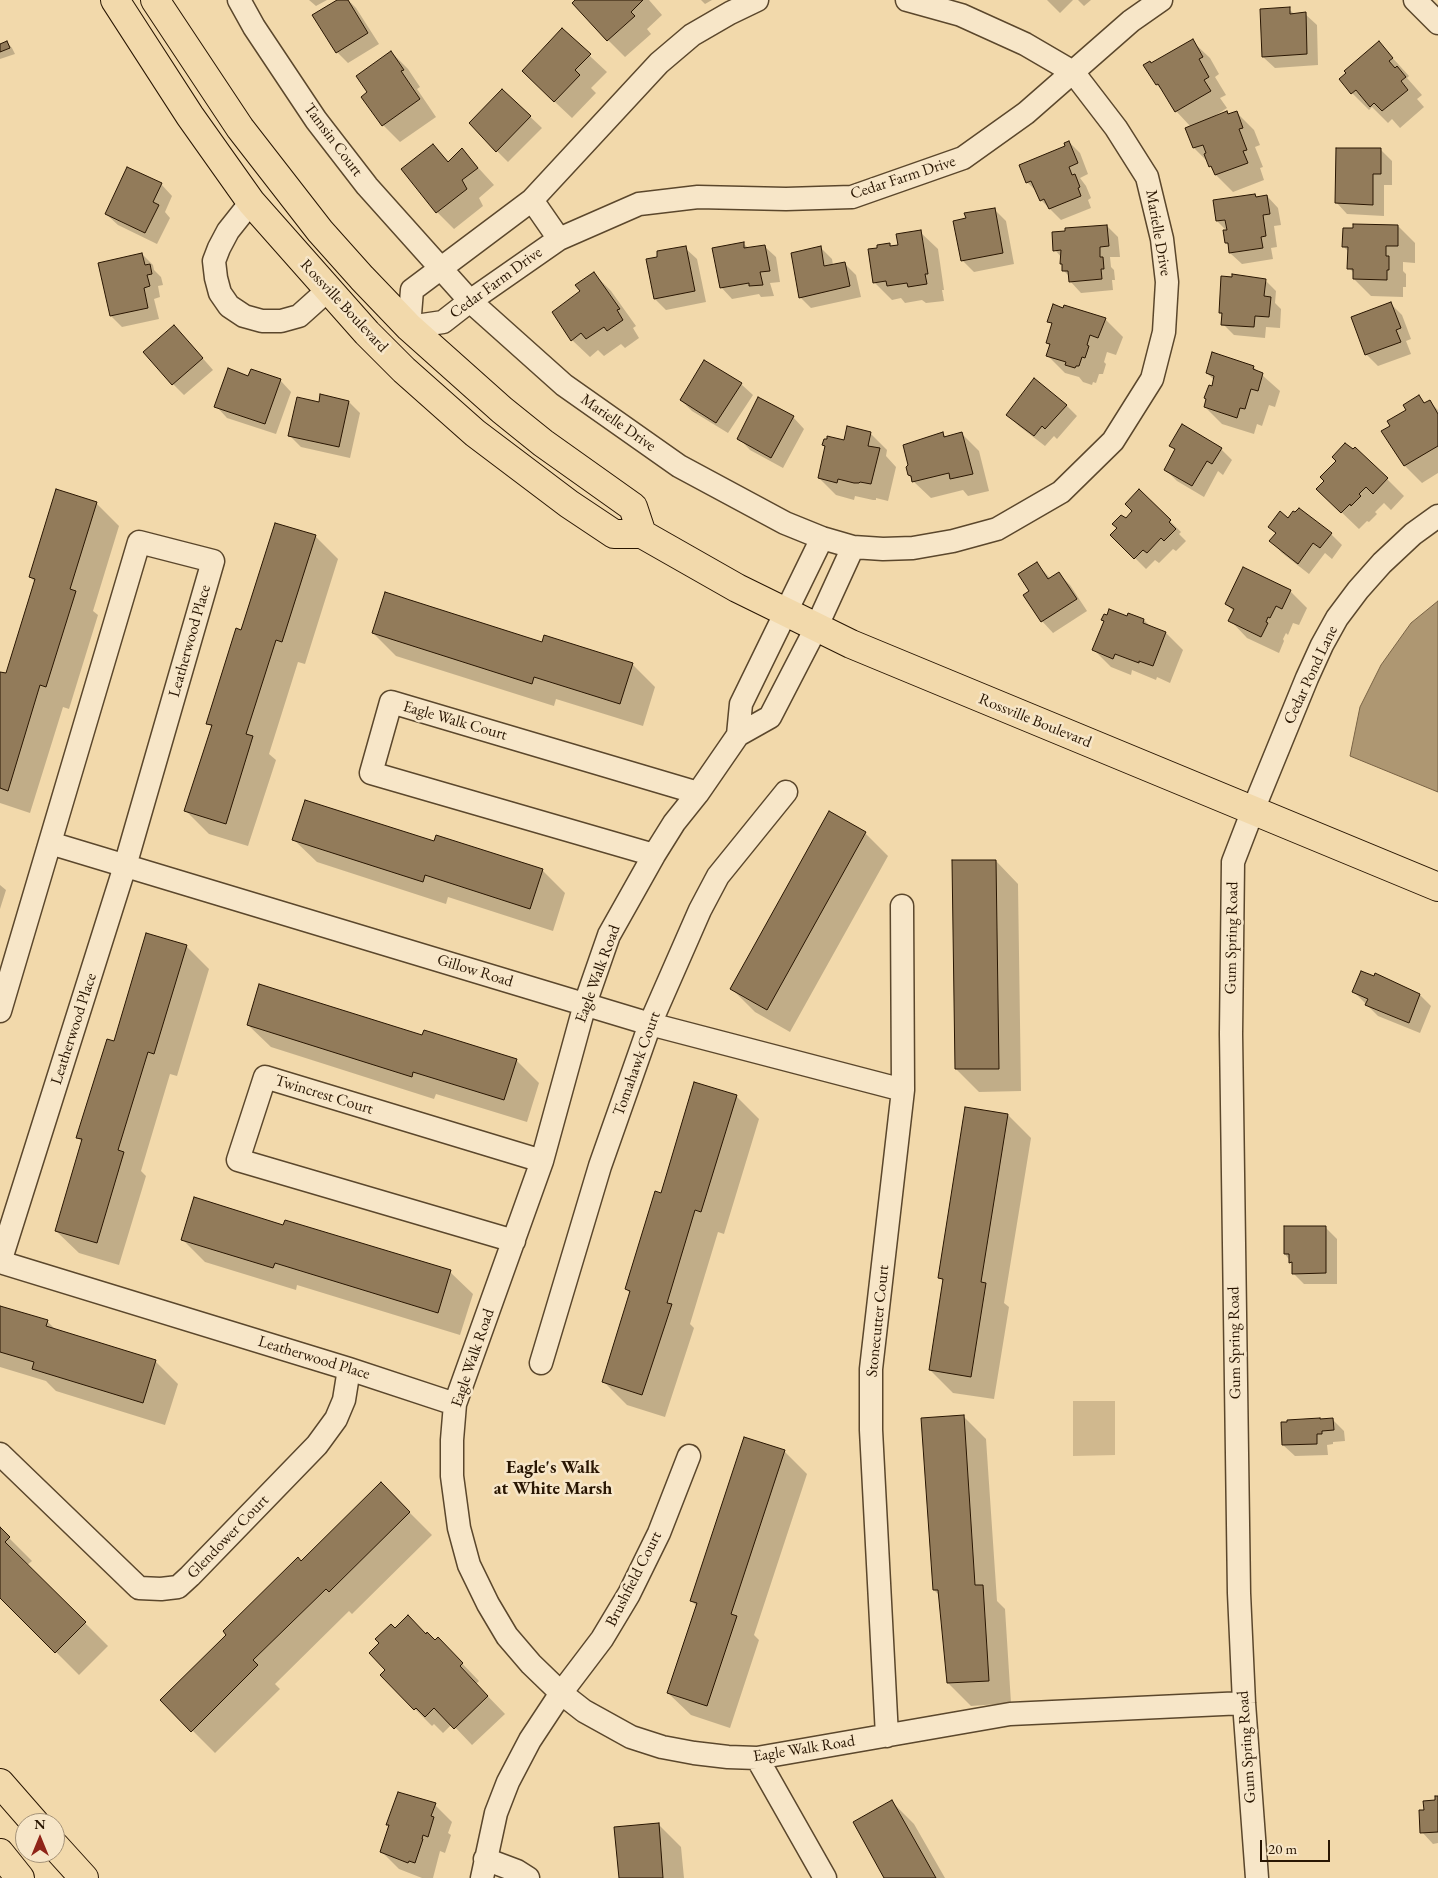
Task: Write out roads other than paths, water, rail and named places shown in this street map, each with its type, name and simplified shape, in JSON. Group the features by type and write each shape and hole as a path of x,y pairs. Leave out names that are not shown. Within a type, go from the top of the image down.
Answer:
{"main road":[{"name":"Rossville Boulevard","path":"114,0 190,116 251,202 328,290 404,370 476,433 522,470 614,534 642,534 785,613 885,659 1438,887"},
{"name":"Rossville Boulevard","path":"155,0 240,128 332,245 410,327 508,416 550,449 633,507 642,534"},
{"path":"0,1783 26,1813"},
{"path":"0,1853 20,1878"},
{"path":"65,1857 84,1878"}],"street":[{"name":"Tamsin Court","path":"239,0 254,27 316,120 368,186 442,268"},
{"path":"410,327 412,290 532,200 659,63 692,35 757,0"},
{"path":"907,0 961,15 1026,44 1074,72"},
{"name":"Cedar Farm Drive","path":"410,327 443,322 559,239 639,204 698,197 786,199 852,197 963,158 1026,113 1131,21 1162,0"},
{"path":"1415,0 1438,23"},
{"name":"Marielle Drive","path":"442,268 470,301 564,384 679,466 785,522 822,538 853,547 913,548 953,541 997,529 1061,492 1113,441 1152,379 1164,332 1167,282 1162,239 1147,177 1116,128 1074,72"},
{"name":"Cedar Farm Drive","path":"532,200 559,239"},
{"path":"251,202 228,231 214,261 218,285 229,306 244,316 262,321 281,321 299,316 328,290"},
{"name":"Cedar Pond Lane","path":"1253,810 1307,678 1337,618 1382,563 1412,534 1438,516"},
{"path":"785,613 822,538"},
{"name":"Leatherwood Place","path":"0,1011 139,542 213,561 125,866 0,1262 349,1369 455,1404"},
{"path":"816,628 853,547"},
{"name":"Eagle Walk Road","path":"738,735 741,704 785,613"},
{"name":"Eagle Walk Road","path":"816,628 770,716 738,735 698,793 674,823 609,935 585,1004 542,1161 455,1404 452,1476 459,1528 469,1565 488,1604 507,1636 531,1664 561,1693 584,1711 631,1737 662,1747 728,1758 757,1758 1010,1714 1244,1703"},
{"name":"Eagle Walk Court","path":"654,855 371,773 391,702 698,793"},
{"name":"Tomahawk Court","path":"542,1363 600,1166 650,1024 700,910 718,876 786,792"},
{"name":"Gum Spring Road","path":"1253,810 1233,862 1231,1034 1237,1478 1244,1703 1257,1878"},
{"name":"Gillow Road","path":"50,843 650,1024 903,1090"},
{"name":"Stonecutter Court","path":"886,1736 871,1430 871,1369 903,1090 902,906"},
{"name":"Twincrest Court","path":"514,1241 238,1160 265,1077 542,1161"},
{"name":"Glendower Court","path":"0,1454 139,1588 161,1589 178,1587 317,1445 336,1419 344,1400 349,1369"},
{"name":"Brushfield Court","path":"484,1868 496,1813 508,1782 530,1740 561,1693 602,1639 629,1594 658,1533 689,1456"},
{"path":"757,1758 825,1878"},
{"path":"484,1868 517,1871 528,1878"}],"district":[{"name":"Eagle's Walk at White Marsh","path":"553,1478"}]}
